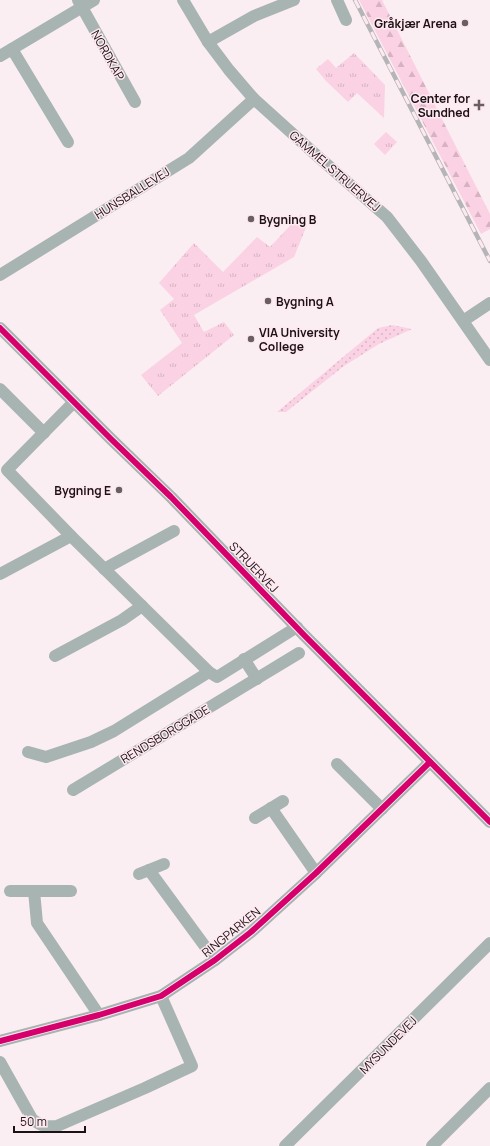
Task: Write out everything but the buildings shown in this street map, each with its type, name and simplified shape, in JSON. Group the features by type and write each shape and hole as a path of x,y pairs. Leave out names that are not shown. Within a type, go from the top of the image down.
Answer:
{"street":[{"path":"0,56 80,4 94,0"},
{"name":"GAMMEL STRUERVEJ","path":"183,0 208,42 229,70 254,99 388,217 490,360"},
{"path":"208,42 254,16 294,0"},
{"path":"337,0 346,20"},
{"name":"NORDKAP","path":"80,4 135,102"},
{"path":"12,48 68,142"},
{"name":"HUNSBALLEVEJ","path":"0,275 189,158 254,99"},
{"path":"463,321 490,303"},
{"name":"STRUERVEJ","path":"0,328 171,497 490,822"},
{"path":"0,389 44,433"},
{"path":"74,402 4,472 210,672 217,677 297,627"},
{"path":"104,569 174,531"},
{"path":"0,574 70,536"},
{"path":"55,656 122,620 142,606"},
{"name":"RENDSBORGGADE","path":"73,790 299,653"},
{"path":"244,659 257,679"},
{"path":"28,752 46,757 91,742 114,731 210,672"},
{"name":"RINGPARKEN","path":"0,1041 99,1015 161,996 215,960 251,932 316,873 430,762"},
{"path":"337,764 382,809"},
{"path":"255,818 283,801"},
{"path":"271,808 316,873"},
{"name":"RINGPARKEN","path":"164,864 144,872 215,960"},
{"path":"10,891 71,891"},
{"path":"34,891 37,923 99,1015"},
{"name":"MYSUNDEVEJ","path":"291,1144 490,943"},
{"path":"0,1062 32,1119 40,1125 48,1127 57,1126 192,1066 161,996"},
{"path":"432,1146 490,1088"}],"green space":[{"path":"359,0 382,0 490,214 490,229 481,234"},
{"path":"354,53 385,85 384,118 357,93 348,102 316,69 328,59 336,68"},
{"path":"386,132 397,142 385,155 374,144"},
{"path":"301,214 307,225 294,257 194,315 204,332 224,322 234,335 158,396 141,375 182,343 160,310 174,299 159,283 194,243 223,272 257,237 270,247"},
{"path":"298,218 305,228 288,250 284,251 275,244"},
{"path":"392,325 412,329 379,344 344,366 286,412 277,412 378,328"}],"railway":[{"path":"355,0 490,261"}],"cycle path":[{"path":"0,328 171,497 304,635 490,822"},
{"path":"0,1041 99,1015 161,996 215,960 251,932 316,873 430,762"}],"place":[{"name":"Gråkjær Arena","path":"465,23"},
{"name":"Center for Sundhed","path":"479,105"},
{"name":"Bygning B","path":"251,219"},
{"name":"Bygning A","path":"268,301"},
{"name":"VIA University College","path":"251,339"},
{"name":"Bygning E","path":"119,490"}]}
